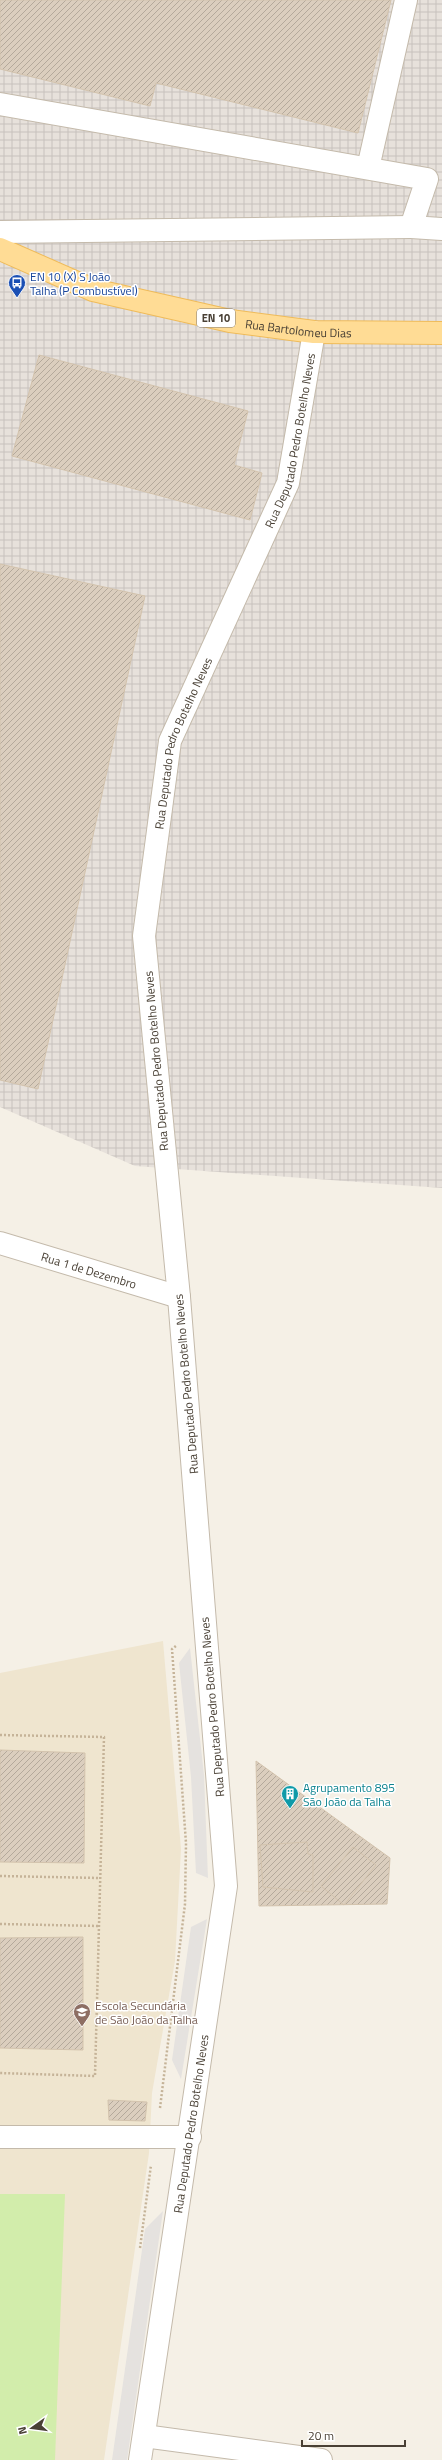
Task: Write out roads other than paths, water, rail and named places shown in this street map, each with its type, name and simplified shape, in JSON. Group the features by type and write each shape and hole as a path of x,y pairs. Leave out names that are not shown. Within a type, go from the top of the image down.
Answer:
{"main road":[{"name":"Rua Bartolomeu Dias","path":"0,250 93,290 230,321 314,332 442,333"}],"street":[{"path":"368,168 406,0"},
{"path":"0,104 427,179 411,227"},
{"path":"0,232 411,227 442,229"},
{"name":"Rua Deputado Pedro Botelho Neves","path":"140,2460 190,2137 226,1886 179,1297 144,936 170,741 288,483 314,332"},
{"name":"Rua 1 de Dezembro","path":"0,1243 179,1297"},
{"path":"0,2137 190,2137"},
{"path":"144,2436 321,2460"}],"place":[{"name":"EN 10 (X) S João Talha (P Combustível)","path":"17,298"},
{"name":"Agrupamento 895 São João da Talha","path":"290,1809"},
{"name":"Escola Secundária de São João da Talha","path":"82,2027"}]}
